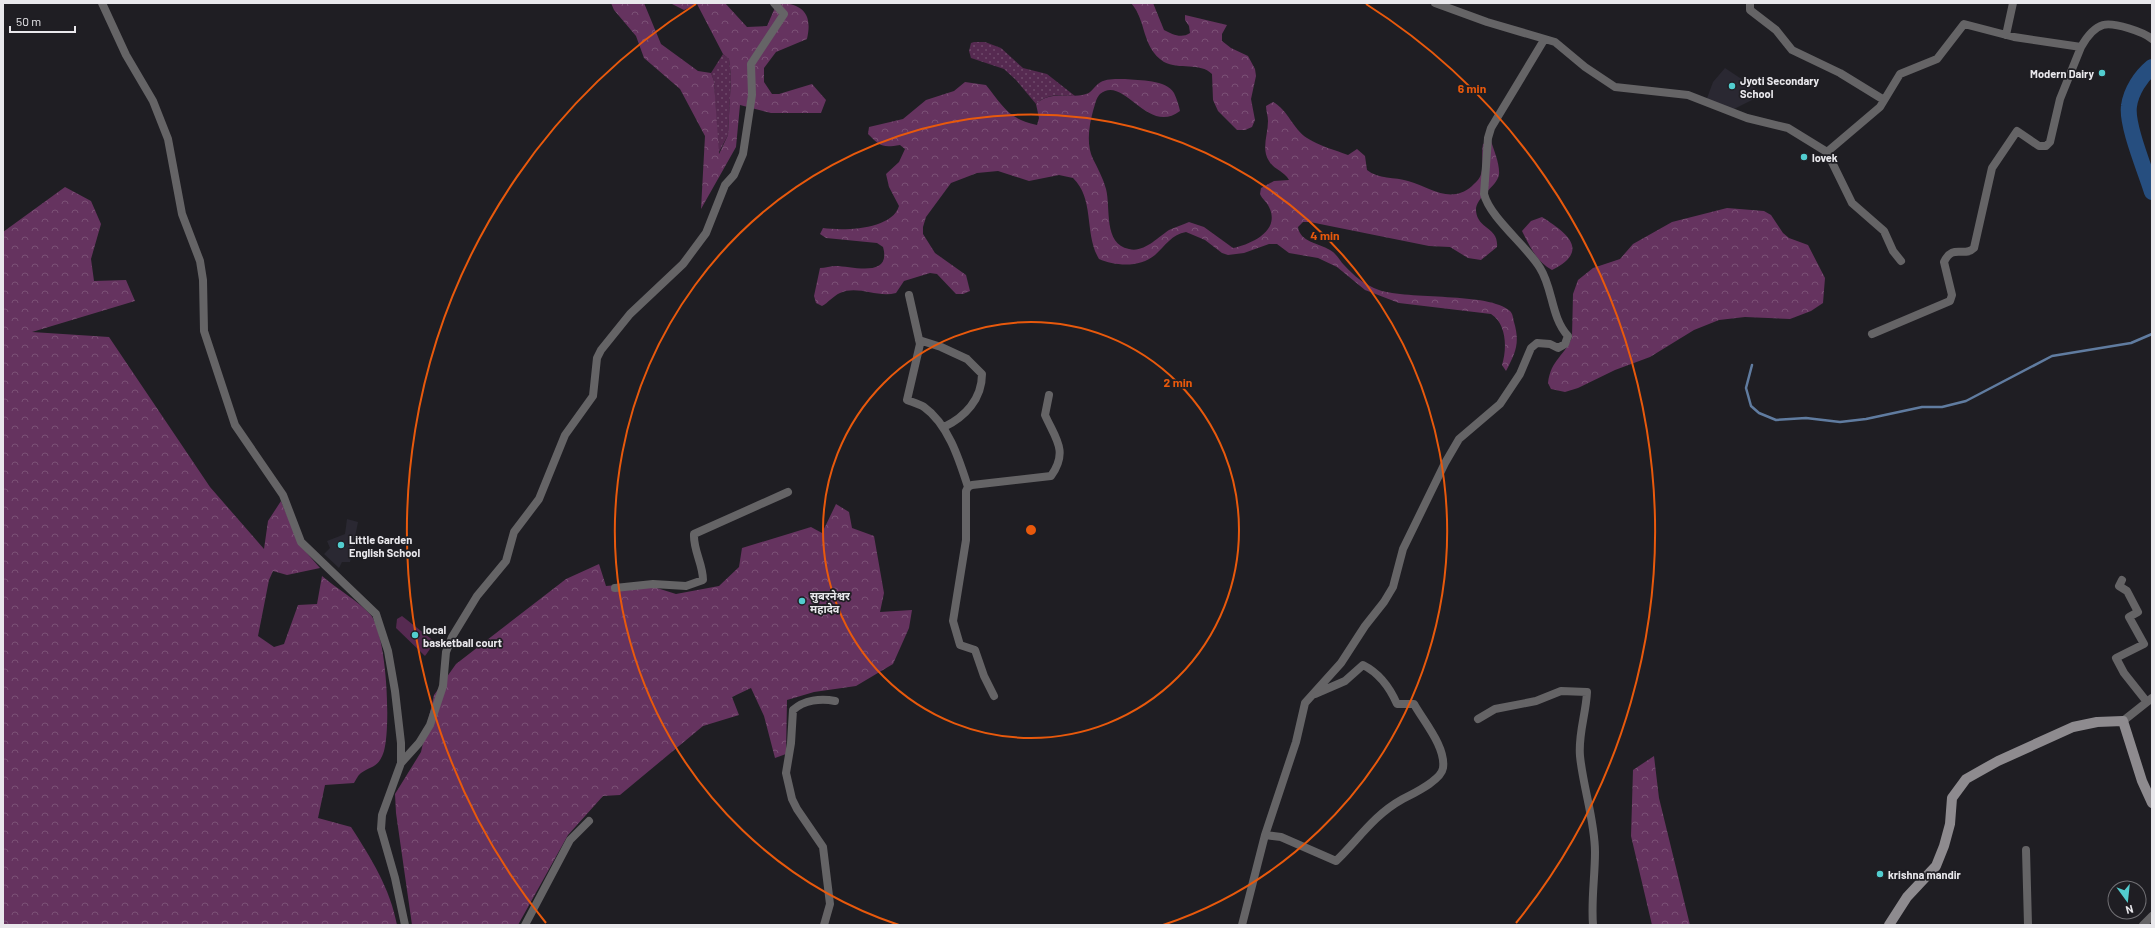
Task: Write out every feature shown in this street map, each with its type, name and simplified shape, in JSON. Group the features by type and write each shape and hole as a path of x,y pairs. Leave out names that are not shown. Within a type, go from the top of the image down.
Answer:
{"street":[{"path":"102,3 126,55 153,101 164,125 182,214 200,261 203,280 204,331 235,425 283,495 302,542 376,614 382,628 388,651 395,691 401,743 400,763 382,815 381,829 395,878 405,925"},
{"path":"400,763 419,743 430,725 443,686 446,652 452,637 477,596 506,561 514,532 539,500 565,435 593,396 597,358 601,350 630,314 683,264 706,233 725,186 734,175 743,154 752,95 751,64 784,14 774,3"},
{"path":"1435,3 1486,22 1554,42 1585,67 1615,87 1676,92 1747,118 1788,128 1827,152 1852,203 1884,231 1893,251 1901,261"},
{"path":"1750,3 1750,10 1776,30 1792,50 1840,73 1884,100"},
{"path":"2006,35 2013,3"},
{"path":"1827,152 1880,106 1900,74 1937,59 1964,24 2006,35 2081,47"},
{"path":"1872,334 1950,301 1952,295 1944,262 1946,257 1954,251 1968,251 1974,248 1992,168 2017,131 2039,146 2046,146 2050,142 2060,99 2081,47 2088,34 2104,25 2123,27 2148,36 2152,39"},
{"path":"1242,925 1265,835 1296,742 1305,703 1341,664 1365,626 1384,602 1393,587 1403,549 1445,462 1459,439 1500,404 1520,374 1534,345 1537,343 1558,348 1566,344 1568,336 1559,322 1547,279 1539,265 1494,213 1484,194 1488,138 1491,128 1544,40"},
{"path":"908,295 920,344 907,400 924,407 944,427 962,466 968,487 966,540 953,621 960,645 975,650 984,676 994,696"},
{"path":"919,340 940,347 967,359 982,374 982,388 970,408 953,423 944,427"},
{"path":"968,487 994,481 1022,481 1051,476 1058,467 1060,457 1055,433 1045,414 1049,395"},
{"path":"615,588 653,584 686,586 703,580 701,566 693,543 694,534 788,492"},
{"path":"1889,925 1908,897 1936,866 1944,846 1950,824 1952,798 1966,779 1998,761 2073,727 2097,722 2123,720 2150,700 2124,673 2116,658 2144,644 2129,617 2138,612 2127,591 2119,586 2122,580"},
{"path":"1265,835 1281,837 1336,861 1372,822 1392,805 1414,795 1440,775 1443,770 1443,762 1435,740 1414,704 1397,704 1384,683 1370,669 1363,666 1345,681 1312,696"},
{"path":"1478,719 1495,709 1536,701 1561,692 1587,692 1580,748 1582,780 1595,844 1592,889 1593,925"},
{"path":"824,925 830,904 823,847 792,799 786,766 791,743 792,710 804,702 826,699 835,701"},
{"path":"2123,720 2142,781 2152,803"},
{"path":"526,925 570,840 589,821"},
{"path":"2026,850 2028,925"},
{"path":"2143,925 2152,916"}],"shaded area":[{"path":"985,42 1001,48 1023,68 1047,74 1075,96 1049,96 1040,100 1036,104 1016,80 1004,69 971,58 969,51 971,43"},
{"path":"723,54 729,59 731,77 728,135 718,154 714,81 711,73"},
{"name":"Jyoti Secondary School","path":"1725,68 1758,90 1754,99 1732,110 1706,101 1713,82"},
{"name":"Little Garden English School","path":"347,519 358,522 350,562 342,562 339,568 324,554 330,548 327,541 345,534"},
{"name":"local basketball court","path":"402,616 435,642 425,656 396,628 397,619"}],"green space":[{"path":"611,3 644,3 661,44 698,71 711,73 714,81 719,154 728,135 731,77 729,59 723,54 697,4 684,10 670,3 725,3 747,27 767,26 777,3 793,5 804,11 808,22 807,39 776,52 764,68 764,82 772,94 779,94 812,84 826,100 821,113 771,113 740,105 736,147 701,209 705,136 680,89 644,58 636,36 614,10"},
{"path":"1131,3 1153,3 1164,30 1180,36 1190,33 1189,26 1185,20 1185,15 1227,25 1222,34 1222,41 1231,48 1248,56 1255,69 1256,76 1251,99 1255,120 1252,127 1245,130 1237,130 1218,111 1213,100 1212,74 1207,70 1195,67 1176,66 1164,62 1157,56 1151,49 1140,18"},
{"path":"1111,79 1125,79 1165,85 1174,93 1180,111 1168,117 1157,116 1118,92 1109,90 1100,94 1097,100 1089,129 1089,147 1106,189 1112,233 1115,240 1121,246 1129,249 1135,250 1145,247 1169,230 1189,222 1204,227 1233,248 1255,240 1268,229 1271,223 1272,215 1268,205 1260,194 1261,188 1274,181 1289,180 1271,164 1265,152 1268,126 1266,106 1273,102 1283,110 1302,134 1312,141 1348,155 1357,149 1365,156 1367,170 1371,173 1408,181 1440,193 1456,194 1472,186 1479,179 1482,170 1483,144 1491,141 1498,162 1499,175 1494,184 1479,201 1476,211 1480,222 1495,236 1497,240 1497,247 1481,260 1468,258 1450,247 1429,246 1310,222 1303,222 1298,227 1302,236 1310,242 1332,251 1344,265 1364,283 1379,290 1409,295 1485,301 1500,305 1510,311 1516,329 1517,342 1515,353 1506,371 1502,365 1505,352 1503,330 1496,318 1491,314 1399,303 1365,290 1337,267 1318,258 1289,253 1277,244 1269,244 1244,253 1228,255 1222,253 1205,240 1186,232 1177,235 1155,255 1142,262 1135,264 1120,264 1099,259 1094,249 1087,206 1080,186 1073,178 1059,175 1029,181 998,171 977,173 951,183 926,217 923,227 923,234 935,253 966,275 970,291 963,294 956,294 937,274 930,273 904,281 896,293 882,294 854,290 837,294 822,306 816,303 814,296 820,268 836,266 860,268 876,267 882,263 884,257 883,247 877,243 826,238 820,234 823,228 854,229 877,224 887,220 895,214 899,206 889,187 886,174 899,162 905,149 900,145 885,146 879,144 868,134 869,127 903,119 926,100 954,91 965,82 986,85 1007,111 1019,119 1037,125 1039,118 1036,104 1042,100 1054,96 1086,94 1101,82"},
{"path":"65,187 91,201 101,224 91,259 94,281 126,280 135,301 32,332 109,337 210,487 264,549 268,521 281,501 299,544 320,568 287,575 273,571 269,580 258,636 274,647 284,644 298,605 317,604 322,576 365,609 376,624 384,659 386,680 387,722 384,751 377,764 360,774 354,783 325,785 318,818 351,827 385,886 394,911 397,925 3,925 3,232"},
{"path":"1727,208 1764,211 1771,215 1783,233 1789,238 1808,245 1825,278 1823,303 1811,311 1790,319 1745,317 1719,320 1694,330 1650,357 1615,370 1578,388 1565,392 1551,389 1548,383 1552,368 1566,349 1572,337 1573,294 1578,280 1593,268 1620,259 1633,244 1672,222"},
{"path":"1542,217 1566,235 1571,242 1571,255 1564,263 1552,270 1538,258 1522,231 1531,221"},
{"path":"836,504 849,512 852,528 874,536 884,593 880,612 912,610 909,628 893,664 856,686 814,692 787,700 786,754 775,758 764,716 751,688 732,697 739,715 703,726 620,795 603,796 568,835 518,925 412,925 396,813 395,794 421,752 434,695 456,664 566,579 599,564 606,586 641,583 676,594 719,586 739,567 742,548 811,527 822,533"},
{"path":"1654,756 1659,798 1690,925 1652,925 1631,836 1633,770"}],"waterway":[{"path":"2152,67 2140,79 2134,89 2129,106 2130,125 2152,192"},
{"path":"1752,365 1746,388 1751,406 1759,413 1776,420 1806,418 1840,422 1866,419 1922,407 1942,407 1966,401 2052,356 2131,343 2152,334"}],"place":[{"name":"Modern Dairy","path":"2102,73"},
{"name":"Jyoti Secondary School","path":"1732,86"},
{"name":"lovek","path":"1804,157"},
{"name":"Little Garden English School","path":"341,545"},
{"name":"सुबरनेश्वर महादेव","path":"802,601"},
{"name":"local basketball court","path":"415,635"},
{"name":"krishna mandir","path":"1880,874"}]}
